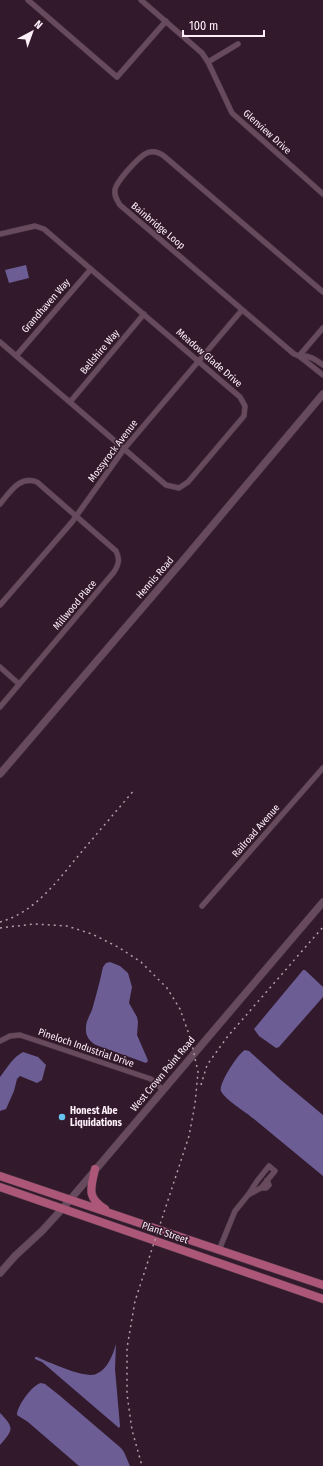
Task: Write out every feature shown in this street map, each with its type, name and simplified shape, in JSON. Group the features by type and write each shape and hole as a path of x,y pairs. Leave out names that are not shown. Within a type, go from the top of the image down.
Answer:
{"main road":[{"path":"95,1169 91,1187 92,1196 97,1204 118,1217"},
{"name":"Plant Street","path":"0,1176 323,1285"},
{"name":"Plant Street","path":"0,1187 323,1299"},
{"path":"202,1257 214,1256 219,1250"},
{"path":"225,1265 236,1259 244,1258"}],"street":[{"path":"28,0 117,77 166,22"},
{"name":"Glenview Drive","path":"141,0 202,53 208,62 232,113 323,194"},
{"path":"208,62 238,44"},
{"name":"Bainbridge Loop","path":"323,292 158,152 144,153 140,156 117,184 115,191 116,198 120,205 294,354 299,356 323,375"},
{"name":"Meadow Glade Drive","path":"0,234 35,226 44,229 240,397 245,406 244,416 188,482 179,488 166,485 0,342"},
{"name":"Grandhaven Way","path":"16,356 91,269"},
{"name":"Mossyrock Avenue","path":"0,605 77,516 124,449 242,310"},
{"name":"Bellshire Way","path":"70,402 144,314"},
{"path":"299,356 323,328"},
{"name":"Bainbridge Loop","path":"299,356 305,355 323,365"},
{"name":"Hennis Road","path":"0,774 190,553 323,394"},
{"name":"Millwood Place","path":"0,504 16,485 22,481 32,480 37,482 116,550 119,558 118,566 0,707"},
{"path":"0,667 19,684"},
{"name":"Railroad Avenue","path":"202,906 323,768"},
{"name":"West Crown Point Road","path":"0,1273 63,1208 323,902"},
{"name":"Pineloch Industrial Drive","path":"0,1041 10,1036 20,1035 151,1079 163,1090"},
{"path":"219,1250 234,1211 248,1195 257,1180 269,1166 275,1171 261,1188 248,1195"}],"shaded area":[{"path":"26,265 29,278 9,283 5,270"},
{"path":"110,962 120,966 128,973 132,987 129,1003 137,1017 137,1035 148,1061 146,1063 96,1045 89,1040 87,1035 87,1023 92,1010 103,967 106,963"},
{"path":"303,970 305,970 323,987 323,997 279,1047 276,1048 259,1036 254,1029"},
{"path":"245,1050 249,1051 323,1115 323,1176 231,1102 221,1091 222,1082 229,1069"},
{"path":"23,1052 38,1057 46,1065 42,1080 37,1083 20,1076 17,1079 14,1091 6,1109 0,1111 0,1077 13,1060"},
{"path":"116,1344 115,1369 119,1428 42,1362 35,1359 35,1357 37,1357 76,1372 91,1375 100,1372 106,1366"},
{"path":"41,1383 45,1384 59,1395 121,1448 130,1466 79,1466 28,1422 17,1415 19,1406 26,1396 33,1388"},
{"path":"0,1413 8,1422 10,1432 0,1445"}],"railway":[{"path":"0,922 13,917 37,902 57,882 135,789"},
{"path":"0,928 34,924 67,926 92,934 118,947 141,962 167,988 180,1009 191,1040 198,1072 195,1104 189,1136 135,1301 127,1348 127,1394 132,1430 142,1466"},
{"path":"201,1085 207,1065 228,1036 323,927"}],"place":[{"name":"Honest Abe Liquidations","path":"62,1117"}]}
